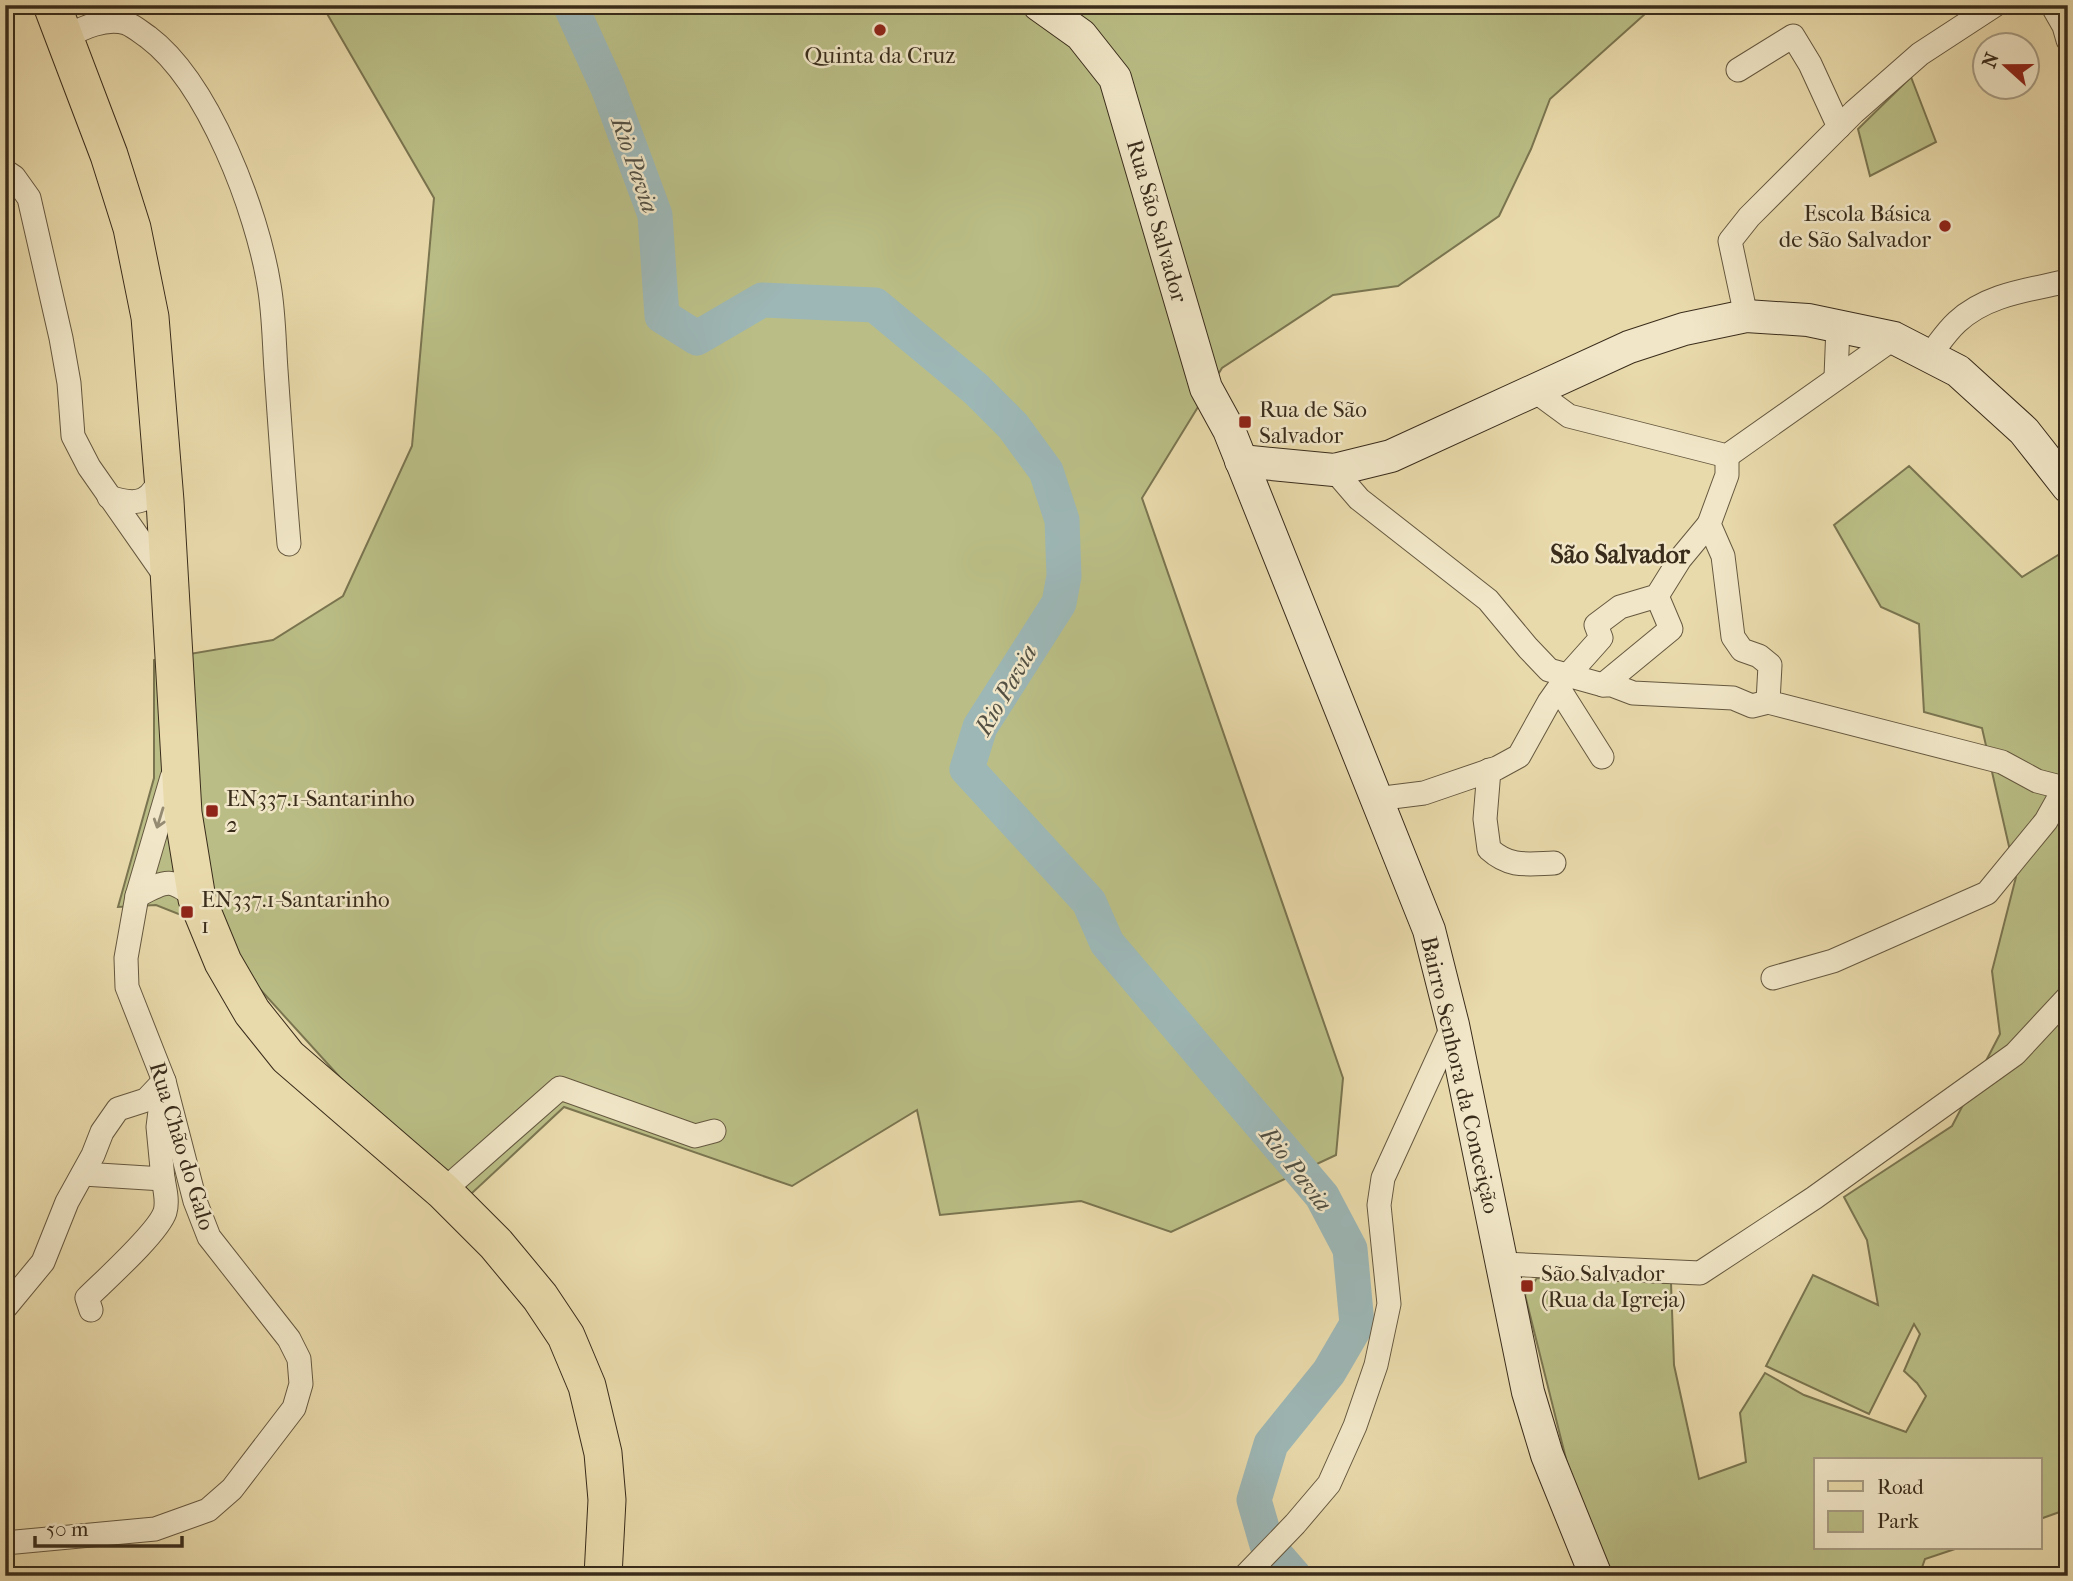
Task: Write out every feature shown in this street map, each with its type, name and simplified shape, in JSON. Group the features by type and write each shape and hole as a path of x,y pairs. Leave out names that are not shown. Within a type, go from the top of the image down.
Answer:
{"main road":[{"path":"59,21 109,155 132,228 150,317 163,473 149,528 170,582 178,752 189,858 197,899 223,962 252,1012 288,1057 443,1191 496,1244 540,1297 566,1336 582,1374 603,1453 607,1500 603,1576"}],"street":[{"name":"Rua São Salvador","path":"1039,5 1081,35 1115,78 1206,388 1229,430 1241,461"},
{"path":"1746,316 1730,242 1749,217 1839,127 1920,54 1995,5"},
{"path":"2052,5 2064,26 2068,40"},
{"path":"59,21 87,26 106,22 126,23 142,32 162,47 190,82 221,138 257,229 270,286 289,544"},
{"path":"1738,71 1793,36 1810,64 1839,127"},
{"path":"5,171 14,177 29,198 64,349 73,436 109,497 149,528"},
{"path":"1929,356 1954,324 1971,310 1994,298 2068,281"},
{"path":"1241,461 1334,470 1391,456 1629,347 1684,329 1746,316 1808,320 1895,338 1958,371 2024,431 2068,487"},
{"path":"1836,377 1838,326"},
{"path":"1727,456 1895,338"},
{"path":"1535,391 1569,416 1727,456"},
{"path":"1376,799 1424,793 1489,770 1519,755 1564,682 1601,638 1596,625 1620,607 1657,596 1680,559 1709,524 1727,475 1727,456"},
{"name":"Bairro Senhora da Conceição","path":"1241,461 1429,930 1453,1025 1528,1392 1547,1455 1596,1576"},
{"path":"1334,470 1359,499 1488,600 1549,670 1564,682 1602,757"},
{"path":"109,497 128,503 146,499 156,490 163,473"},
{"path":"1709,524 1723,556 1733,637 1742,650 1759,656 1770,665 1768,702"},
{"path":"1602,685 1671,629 1657,596"},
{"path":"1564,682 1612,685 1633,693 1651,695 1733,698 1752,706 1768,702 2002,762 2037,781 2066,789 2046,821 1987,893 1833,961 1773,978"},
{"name":"Rua Chão do Galo","path":"5,1543 155,1529 208,1510 232,1489 294,1408 301,1384 299,1359 289,1339 209,1237 195,1201 164,1081 127,987 126,958 137,896 178,752"},
{"path":"1489,770 1485,819 1489,849 1498,857 1515,864 1554,863"},
{"path":"150,851 171,850 189,858"},
{"path":"137,896 159,875 189,858"},
{"path":"137,896 162,883 179,885 197,899"},
{"path":"1503,1264 1700,1273 1814,1198 2015,1054 2068,998"},
{"path":"1247,1573 1329,1484 1355,1426 1376,1365 1389,1304 1379,1205 1383,1178 1453,1025"},
{"path":"1421,1094 1443,1082 1463,1078"},
{"path":"5,1308 43,1262 67,1202 102,1132 118,1109 146,1100 164,1081"},
{"path":"91,1310 86,1298 126,1261 165,1213 166,1199 158,1126 164,1081"},
{"path":"443,1191 560,1088 695,1136 714,1131"},
{"path":"83,1174 163,1179"}],"green space":[{"path":"322,5 1655,5 1550,99 1531,149 1499,216 1398,286 1333,295 1222,368 1142,498 1343,1078 1336,1155 1171,1232 1081,1201 940,1215 917,1110 792,1186 564,1107 471,1194 346,1084 199,922 156,905 118,907 154,778 154,660 273,640 343,596 412,446 434,198"},
{"path":"1911,77 1936,142 1870,176 1858,129"},
{"path":"1909,466 2022,577 2068,549 2068,1509 2042,1518 2042,1458 1814,1458 1814,1550 1952,1550 1925,1559 1919,1576 1608,1576 1578,1507 1525,1295 1537,1278 1671,1283 1674,1365 1699,1479 1746,1462 1740,1413 1765,1373 1804,1395 1906,1432 1926,1396 1904,1371 1920,1334 1914,1324 1869,1414 1766,1366 1813,1275 1878,1305 1867,1240 1844,1197 1952,1126 2000,1034 1992,971 2016,877 1982,728 1924,712 1919,624 1881,607 1834,525"}],"waterway":[{"name":"Rio Pavia","path":"570,5 608,88 655,215 662,316 697,338 762,300 875,305 976,389 1013,426 1046,471 1062,520 1064,576 1059,603 980,727 967,769 1089,902 1107,943 1322,1196 1350,1249 1357,1324 1329,1372 1271,1444 1254,1500 1267,1545 1294,1576"}],"place":[{"name":"Quinta da Cruz","path":"880,30"},
{"name":"Escola Básica de São Salvador","path":"1945,226"},
{"name":"Rua de São Salvador","path":"1245,422"},
{"name":"EN337.1-Santarinho 2","path":"212,811"},
{"name":"EN337.1-Santarinho 1","path":"187,912"},
{"name":"São Salvador (Rua da Igreja)","path":"1527,1286"}],"district":[{"name":"São Salvador","path":"1620,554"}]}
